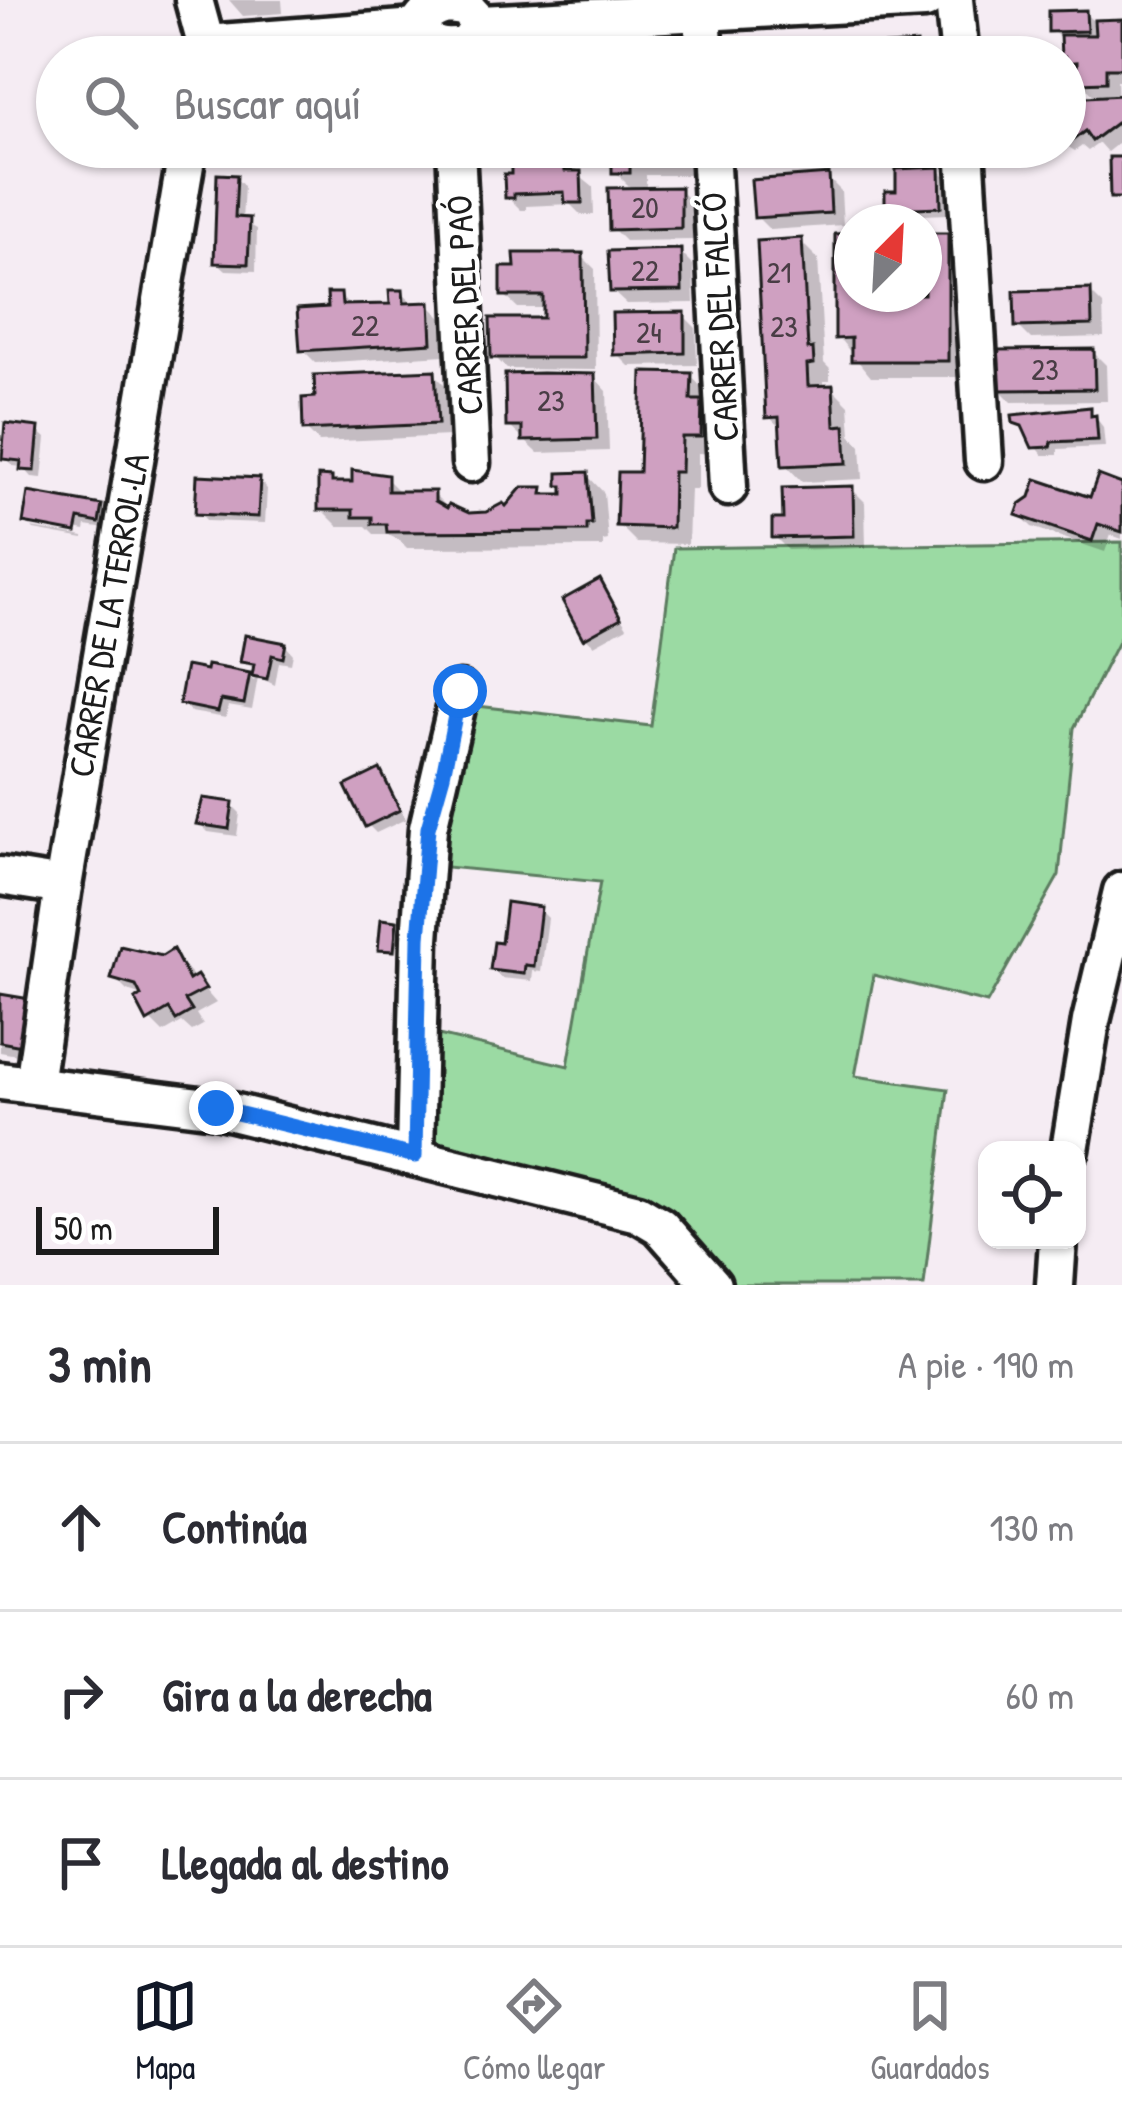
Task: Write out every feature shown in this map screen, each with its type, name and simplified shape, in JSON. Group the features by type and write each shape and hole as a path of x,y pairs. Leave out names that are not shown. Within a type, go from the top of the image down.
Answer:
{"street":[{"path":"194,0 202,36"},
{"path":"481,24 702,6 926,0"},
{"path":"954,0 958,36"},
{"path":"417,28 423,16 448,2 465,7 481,24"},
{"path":"702,6 704,36"},
{"path":"473,36 481,24"},
{"path":"340,36 417,28"},
{"path":"417,28 422,36"},
{"name":"CARRER DE LA TERROL·LA","path":"17,1082 63,886 184,168"},
{"name":"CARRER DEL FALCÓ","path":"711,168 728,487"},
{"path":"966,168 984,461"},
{"name":"CARRER DEL PAÓ","path":"452,171 471,463"},
{"path":"415,1156 419,938 428,828 460,691"},
{"path":"0,876 63,886"},
{"path":"1071,1141 1091,1021 1122,891"},
{"path":"17,1082 216,1108 638,1213 660,1226 712,1285"},
{"path":"1055,1285 1057,1249"}],"green space":[{"path":"1122,542 1122,634 1074,728 1059,875 987,1003 874,975 855,1076 948,1089 924,1285 732,1285 673,1213 435,1149 426,1032 568,1066 600,882 436,866 477,706 651,726 674,548"}],"building":[{"path":"1086,10 1087,31 1048,32 1048,11"},
{"path":"1122,19 1122,68 1106,68 1106,82 1086,83 1086,36 1060,35 1095,35 1094,20"},
{"path":"1122,95 1122,132 1116,123 1092,141 1086,132 1086,97"},
{"path":"1109,157 1122,157 1122,198 1110,198"},
{"path":"511,168 581,171 582,203 565,203 564,192 505,198 504,174 511,174"},
{"path":"940,168 941,204 885,204 885,191 896,191 896,169"},
{"path":"217,174 237,175 235,217 250,218 248,264 214,263"},
{"path":"829,174 831,213 754,218 751,180"},
{"path":"681,187 681,228 609,230 608,188"},
{"path":"942,233 948,233 948,361 851,361 851,338 835,339 835,312 942,312"},
{"path":"802,238 808,349 813,348 814,364 807,365 808,386 833,385 835,426 845,425 847,463 782,466 779,417 766,418 757,241"},
{"path":"681,249 682,291 610,292 608,251"},
{"path":"514,253 583,253 584,358 491,358 490,318 543,318 543,296 501,296 501,267 515,267"},
{"path":"1091,289 1092,325 1015,327 1014,291"},
{"path":"389,290 403,290 404,303 430,302 432,343 300,351 297,309 328,307 327,293 341,293 342,305 390,304"},
{"path":"685,312 685,353 613,355 612,313"},
{"path":"1094,349 1095,389 996,390 995,350"},
{"path":"435,370 438,424 303,430 302,398 315,397 314,375"},
{"path":"642,372 692,373 691,400 702,400 701,437 682,437 681,472 673,472 672,528 616,526 618,472 639,472"},
{"path":"505,374 595,374 597,439 522,441 522,427 506,427"},
{"path":"1091,407 1098,440 1051,442 1051,447 1032,448 1022,426 1013,423 1012,415"},
{"path":"5,423 39,427 35,471 20,470 21,461 2,459"},
{"path":"352,470 388,475 388,491 435,491 435,501 469,513 506,506 522,487 563,494 558,473 588,472 592,524 587,524 587,531 387,532 386,524 372,524 372,517 353,517 353,510 318,510 318,476 352,482"},
{"path":"197,475 260,478 258,517 195,514"},
{"path":"1098,475 1122,484 1122,532 1098,524 1092,541 1016,515 1036,479 1090,497"},
{"path":"853,486 854,536 772,538 772,519 783,519 782,488"},
{"path":"28,492 102,505 99,523 79,519 76,533 23,523"},
{"path":"600,579 621,618 583,639 562,600"},
{"path":"245,635 286,643 283,658 272,655 267,679 252,676 254,664 240,662"},
{"path":"207,665 250,673 244,704 221,700 218,712 179,704 186,666 206,670"},
{"path":"380,769 400,810 365,827 345,786"},
{"path":"203,798 233,802 229,829 196,824"},
{"path":"506,902 541,907 534,966 525,965 524,974 490,970 494,942 501,943"},
{"path":"381,919 397,921 394,951 378,950"},
{"path":"120,946 162,956 173,949 189,980 197,975 206,989 185,1000 192,1011 176,1020 169,1009 147,1022 135,999 141,996 136,986 111,979"},
{"path":"0,994 30,999 22,1046 0,1042"}],"route":[{"path":"216,1108 415,1156 419,938 428,828 460,691"}]}
